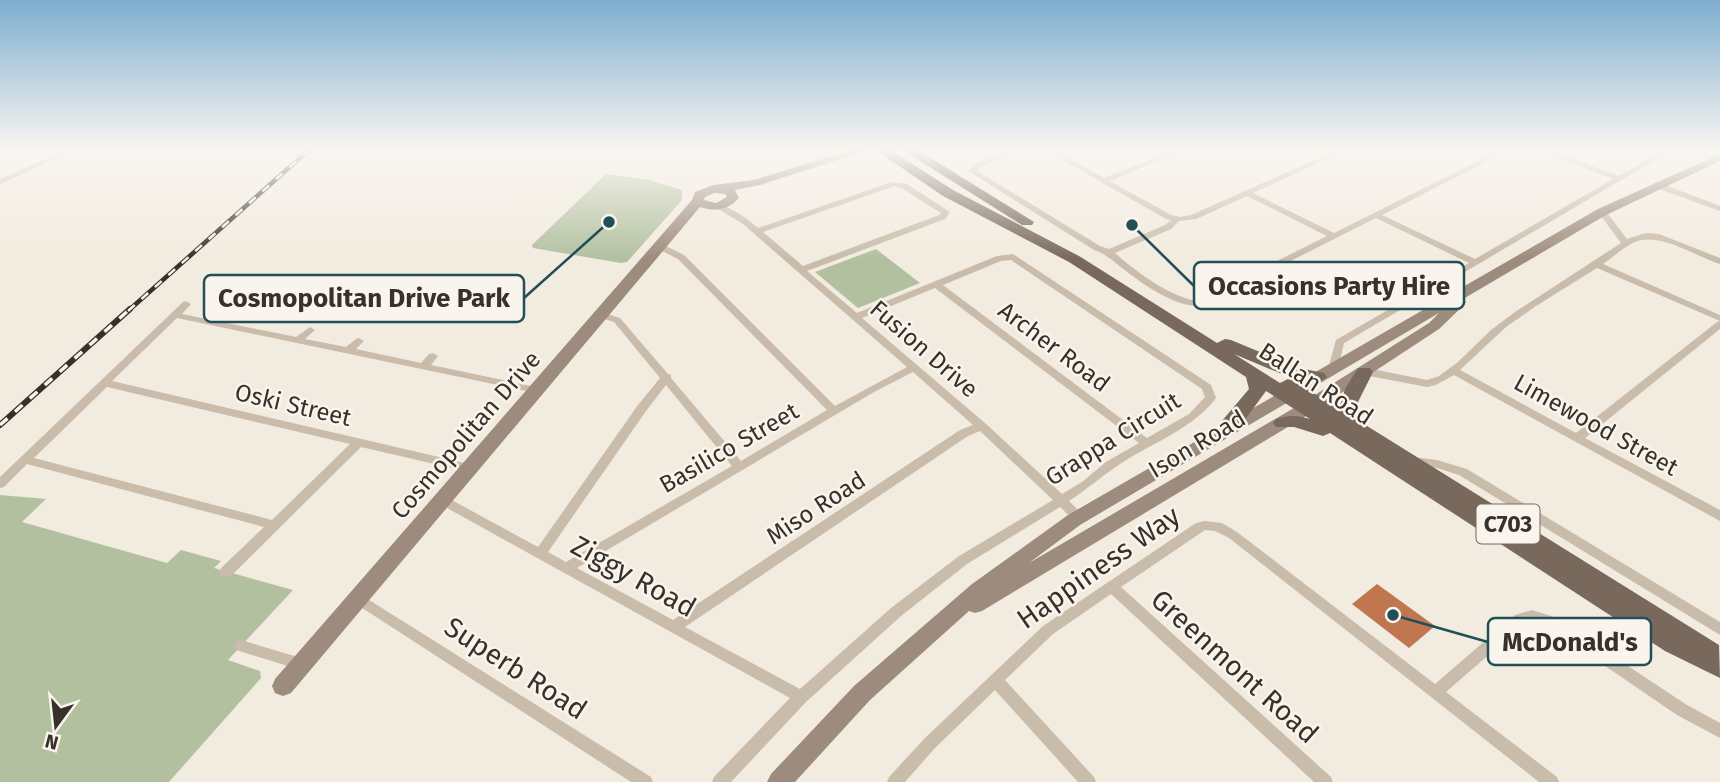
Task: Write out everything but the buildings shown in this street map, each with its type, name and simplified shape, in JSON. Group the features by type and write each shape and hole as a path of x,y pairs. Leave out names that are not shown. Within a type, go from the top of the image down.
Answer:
{"main road":[{"name":"Cosmopolitan Drive","path":"283,686 687,216 750,185"},
{"name":"Ballan Road","path":"935,185 1074,259 1254,377 1291,393"},
{"name":"Ballan Road","path":"966,185 1224,344 1371,452 1673,644 1720,668"},
{"name":"Ison Road","path":"779,782 862,693 925,637 979,590 1079,517 1325,373 1481,271 1656,185"},
{"name":"Ison Road","path":"925,637 1022,575 1110,527 1311,406 1434,326 1481,271"},
{"path":"1224,344 1295,373 1325,373"},
{"path":"1350,422 1346,413 1349,400 1364,372"},
{"path":"1223,432 1238,417 1258,389 1254,377"},
{"name":"Ballan Road","path":"1311,406 1350,422 1720,658"},
{"path":"1282,423 1295,421 1309,424 1371,452"},
{"path":"1079,517 1095,526 1110,527"}],"street":[{"path":"757,231 891,185"},
{"path":"801,270 942,217 946,212 903,185"},
{"path":"996,185 1092,245 1109,252 1118,261 1178,299 1194,304 1435,185"},
{"path":"1113,185 1177,219"},
{"path":"1109,252 1168,227 1177,219 1193,216 1264,185"},
{"path":"1376,215 1481,271 1609,185"},
{"path":"1658,185 1720,209"},
{"path":"1247,193 1334,236"},
{"name":"Fusion Drive","path":"718,200 981,426 1079,517"},
{"path":"1602,212 1626,242"},
{"path":"1364,372 1382,372 1424,384 1436,381 1483,346 1501,326 1624,247 1626,242 1646,236 1659,237 1720,261"},
{"path":"659,246 681,257 834,411"},
{"name":"Grappa Circuit","path":"720,782 801,697 896,612 963,560 1086,485 1111,464 1194,417 1211,398 1207,387 1013,257 1000,258 855,317"},
{"path":"1595,264 1720,318"},
{"name":"Archer Road","path":"936,284 1147,444"},
{"path":"0,484 186,304"},
{"path":"176,315 536,390"},
{"path":"601,315 617,320 667,377 738,466"},
{"path":"1577,438 1720,324"},
{"path":"297,341 310,330"},
{"path":"348,351 359,341"},
{"path":"423,367 433,356"},
{"name":"Basilico Street","path":"567,568 738,466 913,368"},
{"name":"Limewood Street","path":"1452,369 1720,516"},
{"path":"540,553 667,377"},
{"name":"Oski Street","path":"106,383 469,468"},
{"name":"Miso Road","path":"674,627 964,433 981,426"},
{"path":"226,572 359,442"},
{"path":"26,460 274,525"},
{"name":"Ballan Road","path":"1410,461 1437,464 1464,472 1720,629"},
{"name":"Ziggy Road","path":"443,500 801,697"},
{"name":"Happiness Way","path":"895,782 995,679 1048,630 1200,526 1215,525 1233,535 1550,782"},
{"name":"Greenmont Road","path":"1112,586 1325,782"},
{"name":"Superb Road","path":"358,598 645,782"},
{"path":"1436,692 1520,619 1532,615 1549,621 1682,710 1720,731"},
{"path":"241,646 301,664"},
{"path":"995,679 1088,782"}],"green space":[{"path":"594,185 667,185 682,190 682,200 627,262 533,248 532,245"},
{"path":"876,249 920,283 858,308 815,272"},
{"path":"0,495 46,499 22,522 167,563 181,550 221,561 214,568 293,590 228,660 260,671 261,678 169,782 0,782"}],"railway":[{"path":"128,311 269,185"},
{"path":"0,425 130,309"}],"place":[{"name":"Cosmopolitan Drive Park","path":"609,222"},
{"name":"Occasions Party Hire","path":"1132,225"},
{"name":"McDonald's","path":"1393,615"}]}
